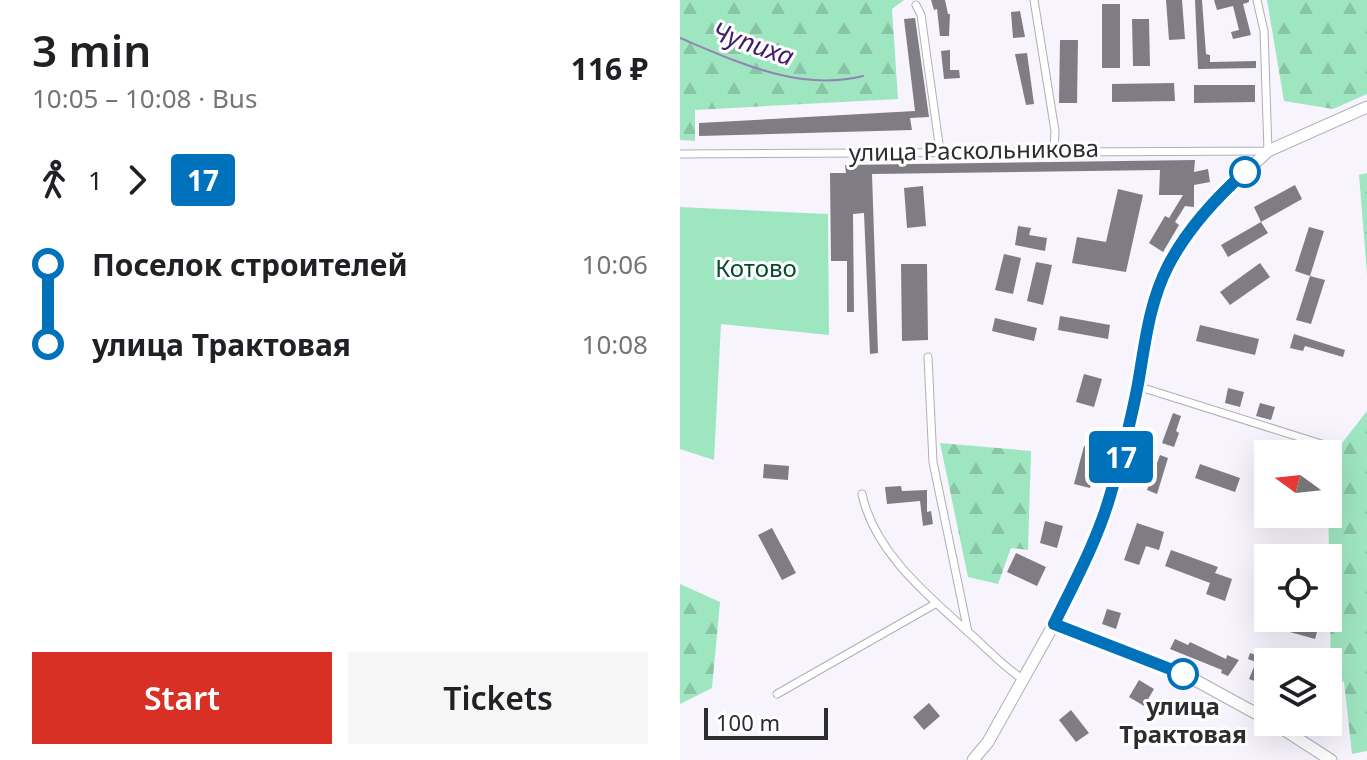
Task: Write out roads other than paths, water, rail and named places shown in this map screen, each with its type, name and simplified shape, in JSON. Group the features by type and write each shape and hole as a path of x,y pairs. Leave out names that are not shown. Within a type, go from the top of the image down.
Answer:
{"main road":[{"name":"улица Раскольникова","path":"973,760 988,742 1024,680 1084,563 1109,499 1137,386 1149,318 1167,268 1181,245 1228,188 1268,151 1367,107"},
{"path":"1054,624 1184,674 1254,712"},
{"path":"1293,736 1331,760"}],"street":[{"path":"1034,0 1055,131 1054,151"},
{"path":"1257,0 1264,31 1268,151"},
{"path":"916,5 921,15 940,151"},
{"name":"улица Раскольникова","path":"680,154 1268,151"},
{"path":"928,357 933,462 968,632"},
{"path":"1137,386 1309,440"},
{"path":"862,494 866,512 879,538 935,604 1008,670 1024,680"},
{"path":"777,694 935,604"}],"waterway":[{"name":"Чупиха","path":"680,38 746,65 792,77 839,80 863,76"}],"place":[{"name":"улица Трактовая","path":"1183,674"}],"park label":[{"name":"Котово","path":"756,269"}]}
